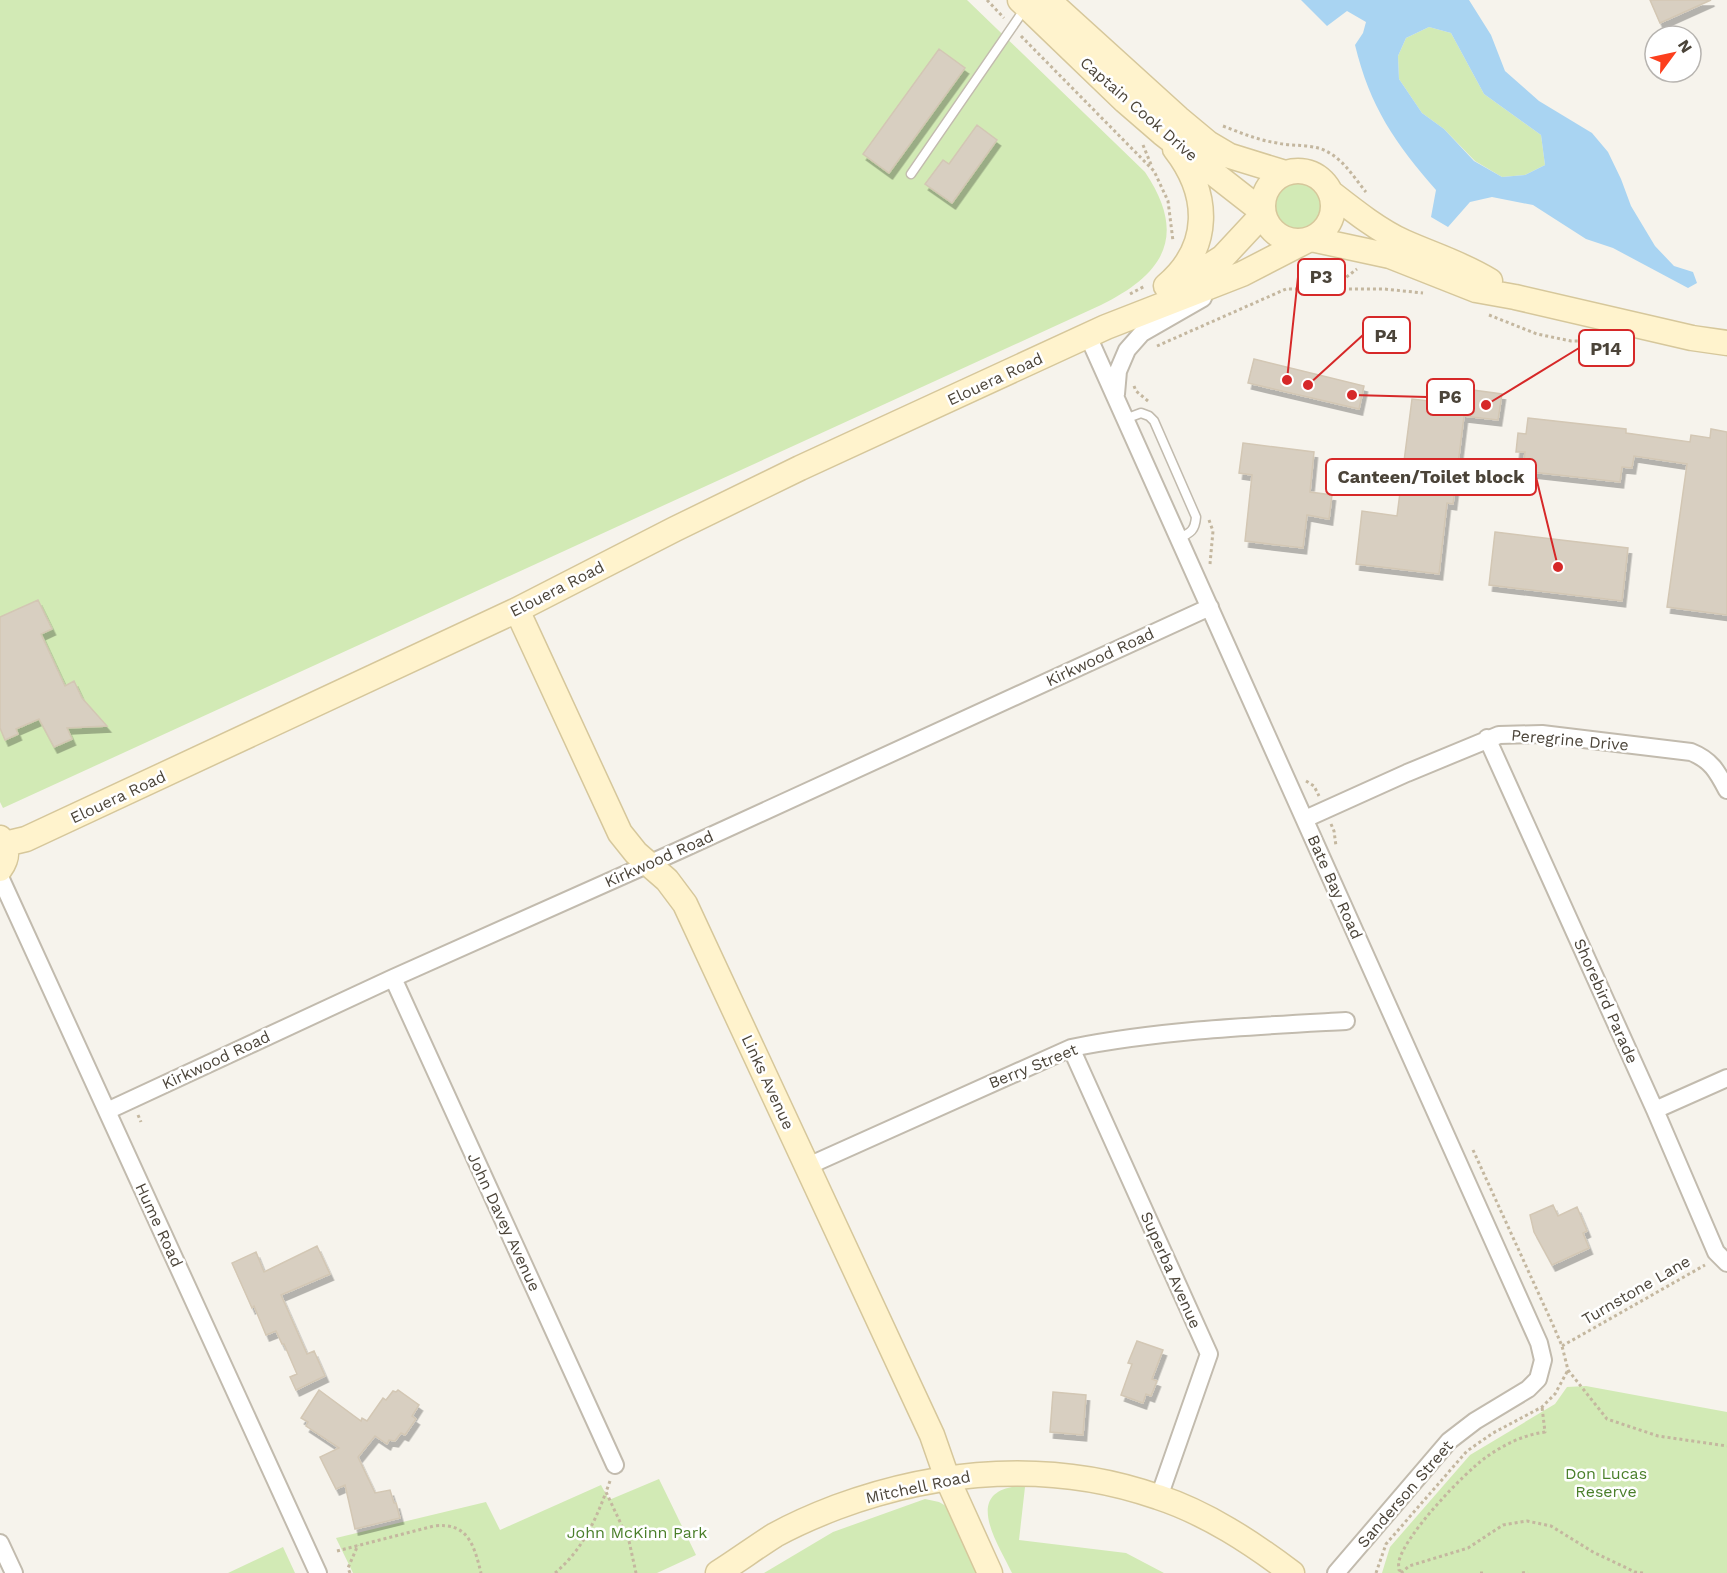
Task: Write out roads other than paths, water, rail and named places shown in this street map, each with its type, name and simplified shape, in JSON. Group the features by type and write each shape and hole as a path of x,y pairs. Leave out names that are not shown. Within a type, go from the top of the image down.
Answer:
{"street":[{"name":"Captain Cook Drive","path":"1032,2 1125,101 1263,213"},
{"name":"Captain Cook Drive","path":"1032,2 1208,143 1230,156 1285,172"},
{"path":"1150,291 1172,281 1187,264 1197,244 1201,226 1198,189 1189,171 1162,133"},
{"path":"1309,240 1326,228 1332,217 1333,204 1330,192 1324,182 1309,172 1297,170 1285,172 1267,188 1262,202 1263,213 1267,224 1278,235 1292,241 1309,240 1373,251 1476,290 1692,338 1727,343"},
{"path":"1330,192 1402,241 1475,272 1515,297"},
{"name":"Elouera Road","path":"1097,331 1150,291 1192,279 1224,257 1263,213"},
{"name":"Elouera Road","path":"2,841 26,839 517,610 789,473 1097,331 1242,274 1309,240"},
{"path":"1115,397 1118,371 1127,350 1142,333 1168,320 1242,274"},
{"name":"Bate Bay Road","path":"1097,331 1115,397 1539,1343 1543,1360 1538,1379"},
{"name":"Kirkwood Road","path":"107,1111 393,978 649,864 1210,607"},
{"name":"Links Avenue","path":"517,610 620,832 628,844 668,880 685,904 932,1435 947,1478 990,1573"},
{"name":"Peregrine Drive","path":"1305,819 1487,738 1499,735 1542,734 1691,752 1705,758 1719,774 1727,790"},
{"name":"Shorebird Parade","path":"1487,738 1655,1110 1716,1252 1726,1262"},
{"path":"0,869 7,857 2,841"},
{"name":"Hume Road","path":"0,877 318,1573"},
{"name":"John Davey Avenue","path":"393,978 615,1465"},
{"name":"Berry Street","path":"807,1166 1071,1048 1099,1042 1242,1026 1346,1021"},
{"name":"Superba Avenue","path":"1071,1048 1209,1354 1159,1497"},
{"path":"1655,1110 1727,1078"},
{"name":"Sanderson Street","path":"1336,1573 1449,1441 1475,1421 1528,1389 1538,1379"},
{"name":"Mitchell Road","path":"718,1573 776,1535 817,1515 861,1498 947,1478 990,1473 1036,1473 1071,1476 1117,1485 1159,1497 1195,1512 1238,1535 1292,1573"},
{"path":"0,1543 14,1573"}],"lane":[{"path":"911,174 1012,27 1032,2"},
{"path":"1125,419 1141,413 1154,421 1196,517 1196,527 1192,532 1179,538"}],"water":[{"path":"1301,0 1469,0 1491,35 1505,71 1539,101 1592,133 1608,152 1631,206 1655,246 1674,266 1693,272 1697,283 1688,288 1613,248 1586,239 1533,205 1492,197 1470,202 1448,227 1431,217 1436,190 1396,140 1376,106 1361,67 1355,45 1363,33 1366,22 1347,11 1327,26","holes":["1429,27 1451,33 1484,94 1541,135 1545,165 1525,175 1502,177 1474,161 1444,129 1422,113 1399,79 1398,56 1406,38"]}],"place":[{"name":"P3","path":"1287,380"},
{"name":"P4","path":"1308,385"},
{"name":"P6","path":"1352,395"},
{"name":"P14","path":"1486,405"},
{"name":"Canteen/Toilet block","path":"1558,567"}],"park label":[{"name":"Don Lucas Reserve","path":"1606,1482"},
{"name":"John McKinn Park","path":"637,1532"}]}
